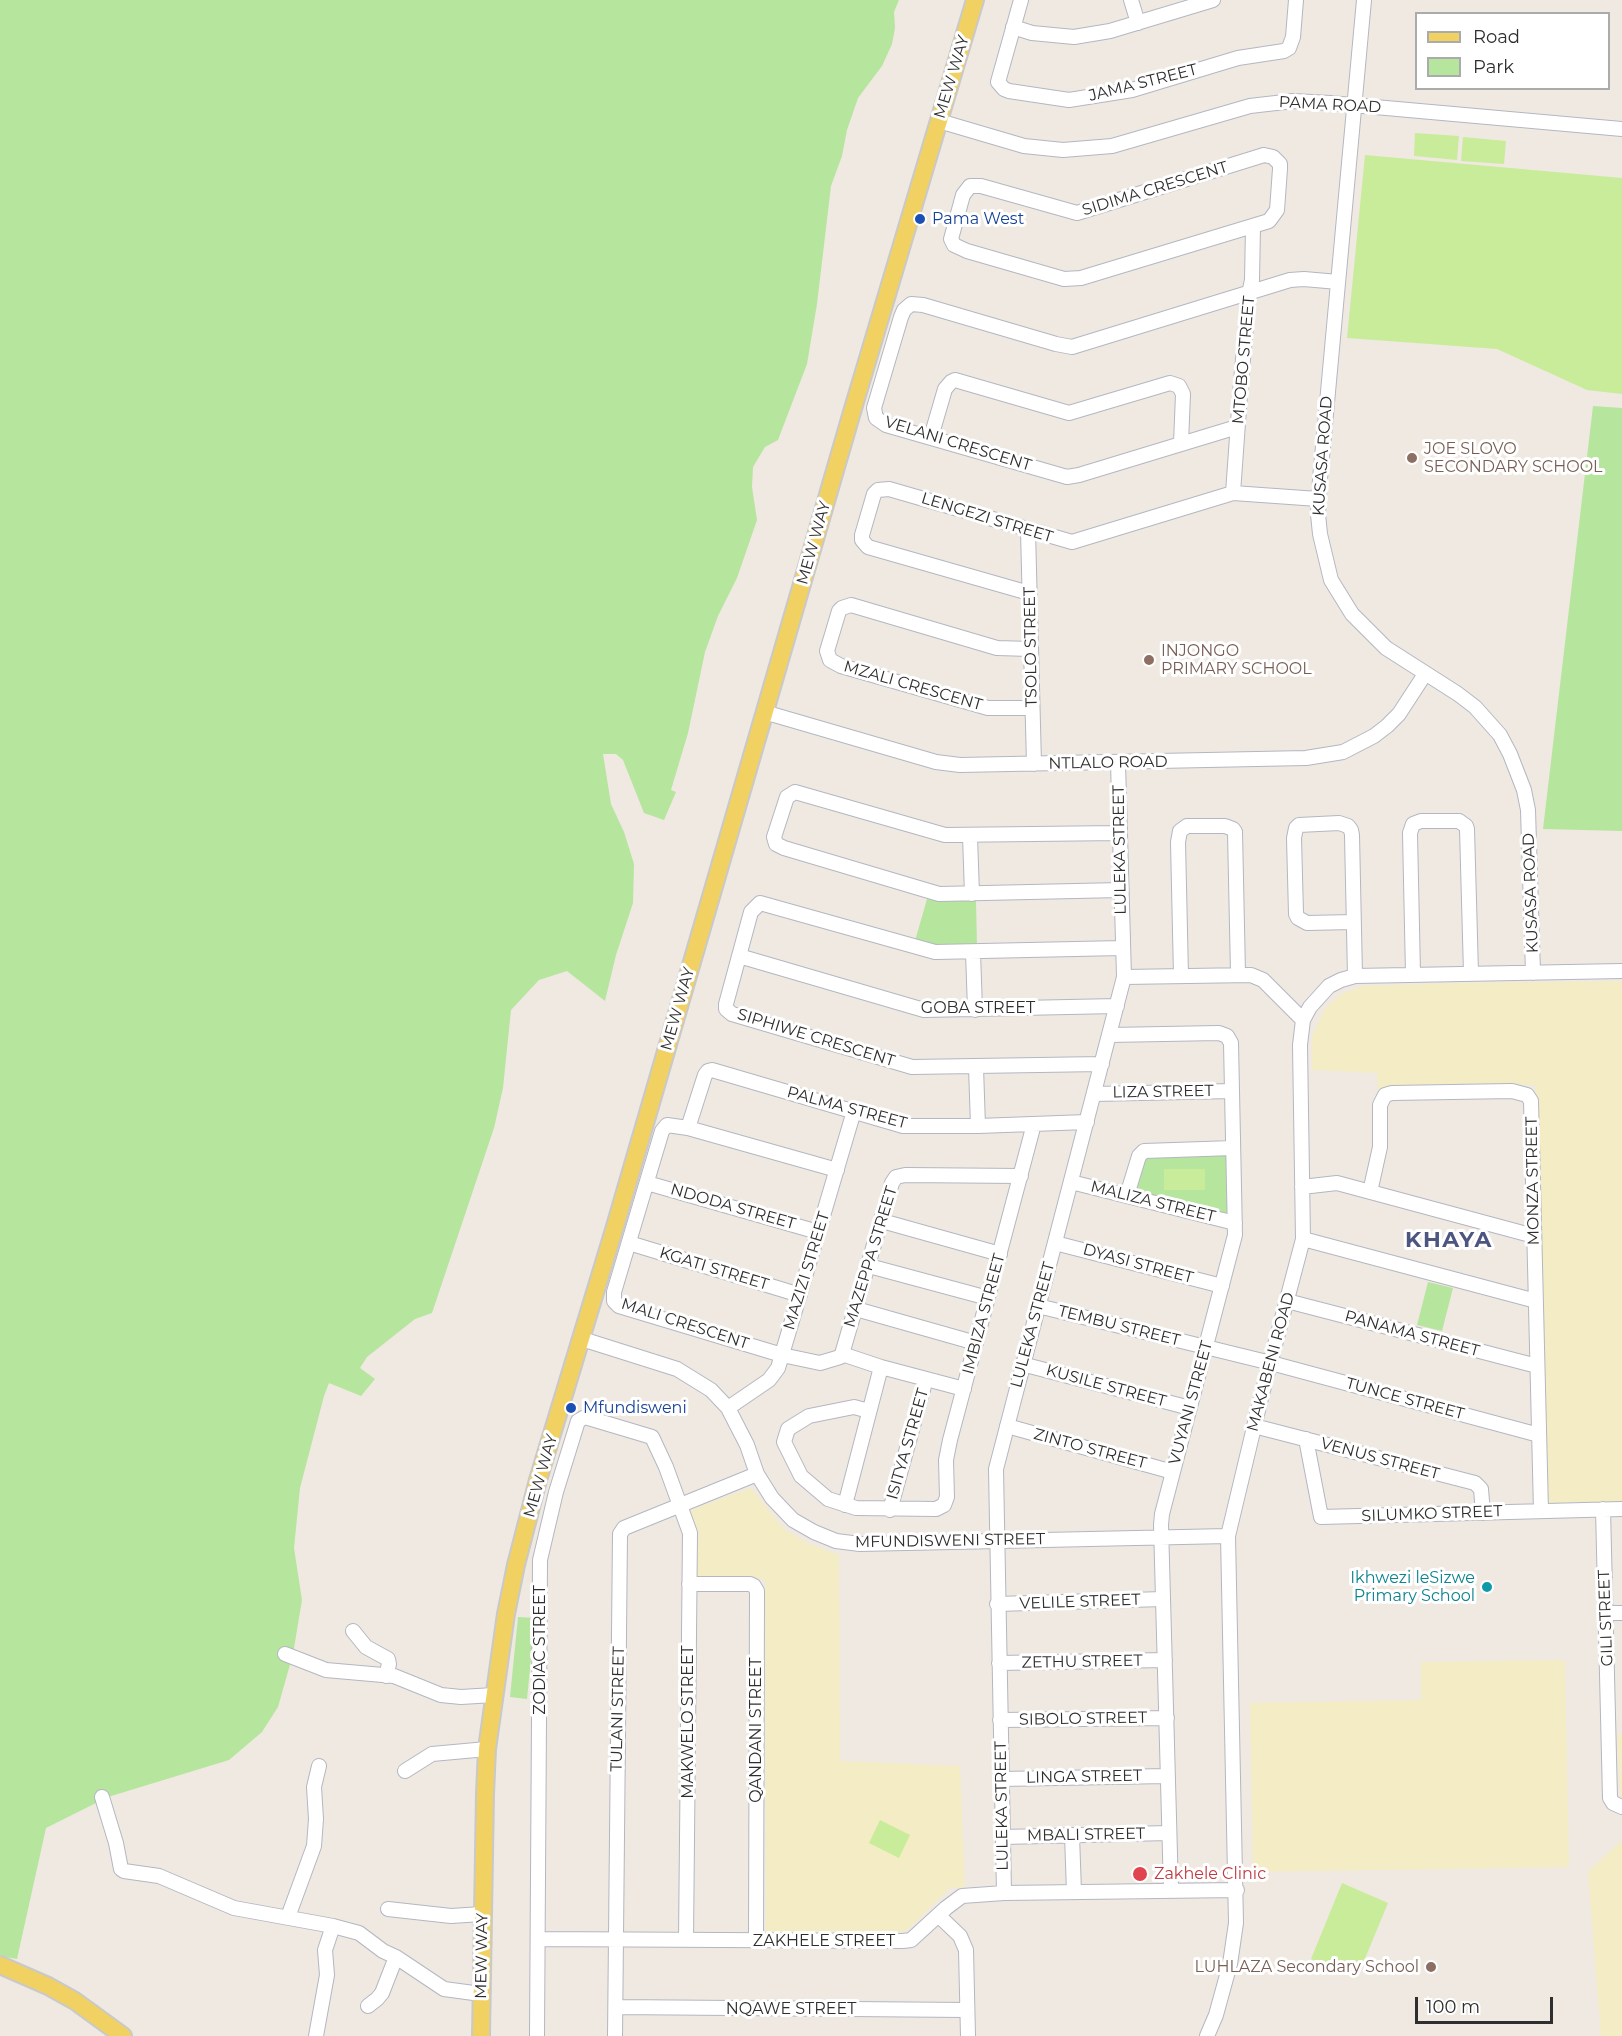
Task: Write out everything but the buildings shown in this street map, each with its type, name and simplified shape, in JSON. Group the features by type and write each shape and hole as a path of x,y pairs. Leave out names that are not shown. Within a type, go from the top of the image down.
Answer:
{"main road":[{"name":"MEW WAY","path":"481,2036 487,1749 506,1614 516,1565 538,1480 582,1339 764,712 975,0"},
{"path":"0,1965 39,1981 75,2001 123,2036"}],"street":[{"name":"JAMA STREET","path":"1021,0 998,77 1000,86 1017,93 1057,99 1081,99 1132,90 1238,58 1284,51 1293,38 1296,0"},
{"path":"1131,0 1137,23"},
{"path":"1013,27 1032,33 1074,38 1110,31 1214,0"},
{"name":"KUSASA ROAD","path":"1364,0 1318,499 1323,552 1339,596 1371,636 1458,694 1486,718 1500,735 1517,770 1528,810 1533,973"},
{"name":"PAMA ROAD","path":"939,121 1024,146 1041,149 1082,150 1112,146 1269,102 1310,101 1622,129"},
{"name":"SIDIMA CRESCENT","path":"1269,155 1280,164 1276,210 1269,221 1253,227 1073,280 967,251 954,245 951,239 963,195 970,186 981,186 1077,213 1269,155"},
{"name":"MTOBO STREET","path":"1233,493 1237,427 1252,280 1253,227"},
{"name":"VELANI CRESCENT","path":"1237,427 1067,477 886,425 880,422 874,413 901,317 906,306 911,304 923,305 1072,347 1296,279 1338,282"},
{"path":"931,437 945,389 955,380 1069,413 1170,382 1179,386 1183,394 1181,444"},
{"name":"LENGEZI STREET","path":"1029,593 875,549 865,544 862,535 871,500 878,490 883,489 1066,542 1078,542 1233,493 1318,499"},
{"name":"TSOLO STREET","path":"1028,531 1034,764"},
{"name":"MZALI CRESCENT","path":"1030,649 990,646 851,605 839,611 827,651 830,660 841,666 988,708 1032,708"},
{"name":"NTLALO ROAD","path":"764,712 936,762 960,765 1306,758 1343,752 1360,745 1387,726 1399,714 1425,674"},
{"name":"LULEKA STREET","path":"1004,1893 996,1469 1124,977 1118,763"},
{"path":"1120,832 970,836 938,834 795,792 787,796 774,837 776,844 784,848 939,894 1121,890"},
{"path":"1413,974 1410,833 1413,824 1421,821 1459,821 1467,829 1471,973"},
{"path":"1353,922 1307,923 1298,918 1296,914 1294,832 1299,825 1339,823 1348,826 1351,830 1355,976"},
{"path":"1181,975 1178,842 1180,831 1186,826 1225,826 1235,832 1238,974"},
{"path":"970,836 972,894"},
{"name":"SIPHIWE CRESCENT","path":"1102,1064 912,1067 732,1014 726,1009 726,1004 751,912 760,903 928,951 1122,948"},
{"path":"973,952 975,1010"},
{"name":"GOBA STREET","path":"739,956 915,1008 975,1010 1117,1006"},
{"name":"MAKABENI ROAD","path":"1208,2036 1230,1964 1236,1923 1228,1536 1303,1239 1300,1045 1303,1020 1310,1007 1329,986 1355,976 1622,971"},
{"path":"1124,977 1251,975 1263,980 1303,1020"},
{"name":"VUYANI STREET","path":"1109,1035 1224,1034 1231,1043 1235,1235 1162,1514 1171,1891"},
{"path":"976,1067 978,1126"},
{"name":"PALMA STREET","path":"688,1128 705,1075 712,1070 911,1127 1087,1122"},
{"name":"LIZA STREET","path":"1094,1094 1232,1090"},
{"name":"MONZA STREET","path":"1370,1192 1380,1147 1380,1105 1385,1095 1392,1093 1521,1092 1527,1095 1532,1106 1541,1511"},
{"name":"MAZIZI STREET","path":"728,1408 769,1380 778,1368 855,1111"},
{"name":"MALI CRESCENT","path":"837,1170 672,1124 664,1127 614,1292 614,1301 619,1306 820,1363 840,1357 842,1354"},
{"name":"IMBIZA STREET","path":"890,1510 936,1509 944,1505 947,1497 946,1460 1034,1124"},
{"path":"1127,1195 1139,1156 1144,1151 1233,1148"},
{"name":"MAZEPPA STREET","path":"842,1354 892,1183 896,1177 905,1175 1021,1176"},
{"name":"MALIZA STREET","path":"1071,1182 1235,1223"},
{"name":"NDODA STREET","path":"647,1183 818,1232"},
{"path":"1302,1187 1336,1183 1534,1236"},
{"path":"882,1221 1000,1254"},
{"path":"1303,1239 1536,1301"},
{"name":"KGATI STREET","path":"629,1243 800,1294"},
{"name":"DYASI STREET","path":"1055,1243 1222,1286"},
{"path":"869,1266 988,1298"},
{"name":"PANAMA STREET","path":"1287,1301 1537,1366"},
{"name":"TEMBU STREET","path":"1038,1306 1271,1363"},
{"path":"856,1309 976,1343"},
{"name":"MFUNDISWENI STREET","path":"582,1339 677,1369 711,1390 728,1408 747,1445 758,1474 772,1498 794,1520 836,1541 860,1544 1228,1536"},
{"path":"842,1354 964,1389"},
{"name":"TUNCE STREET","path":"1271,1363 1539,1435"},
{"name":"KUSILE STREET","path":"1022,1364 1190,1408"},
{"path":"845,1505 881,1367"},
{"name":"ISITYA STREET","path":"890,1510 926,1379"},
{"path":"869,1411 854,1407 809,1416 788,1429 784,1435 784,1442 801,1476 828,1499 856,1508 890,1510"},
{"name":"ZODIAC STREET","path":"537,2036 540,1560 556,1492 579,1419 588,1417 652,1437 666,1467 679,1505"},
{"name":"ZINTO STREET","path":"1007,1426 1173,1472"},
{"name":"VENUS STREET","path":"1254,1426 1475,1484 1481,1489 1483,1513"},
{"name":"SILUMKO STREET","path":"1306,1439 1321,1517 1622,1509"},
{"name":"TULANI STREET","path":"615,2036 620,1534 624,1528 758,1474"},
{"name":"MAKWELO STREET","path":"679,1505 690,1533 686,1940"},
{"name":"GILI STREET","path":"1604,1509 1607,1670 1615,1727 1610,1798 1613,1803 1622,1807"},
{"name":"QANDANI STREET","path":"689,1584 750,1584 757,1591 756,1940"},
{"name":"VELILE STREET","path":"998,1604 1164,1599"},
{"path":"1606,1613 1622,1613"},
{"path":"353,1631 366,1647 388,1659 386,1676"},
{"path":"285,1654 326,1670 400,1678 441,1695 461,1697 494,1695"},
{"name":"ZETHU STREET","path":"999,1663 1165,1660"},
{"path":"1607,1670 1622,1669"},
{"name":"SIBOLO STREET","path":"1000,1720 1167,1718"},
{"path":"405,1771 432,1754 487,1749"},
{"path":"288,1917 314,1846 316,1819 314,1787 319,1766"},
{"name":"LINGA STREET","path":"1001,1779 1167,1776"},
{"path":"102,1797 121,1869 124,1871 159,1876 234,1908 359,1933 382,1951 396,1957 444,1989 481,1994"},
{"name":"MBALI STREET","path":"1003,1837 1168,1833"},
{"path":"1072,1835 1074,1892"},
{"name":"ZAKHELE STREET","path":"538,1939 903,1941 911,1940 962,1896 1004,1893 1237,1890"},
{"path":"388,1909 451,1916 482,1914"},
{"path":"939,1915 960,1936 966,1950 968,2036"},
{"path":"316,2036 327,1975 325,1950 333,1926"},
{"path":"368,2006 382,1993 396,1957"},
{"name":"NQAWE STREET","path":"616,2007 967,2010"}],"green space":[{"path":"0,0 899,0 894,12 895,28 892,44 882,66 858,98 847,130 842,156 831,186 817,304 807,364 778,440 765,447 753,467 752,487 757,520 737,578 718,616 705,652 688,733 671,790 676,792 664,820 644,813 623,760 616,754 603,754 611,804 624,832 634,864 633,903 616,955 605,1001 567,971 539,980 511,1010 503,1088 494,1128 432,1313 415,1319 367,1357 360,1368 375,1379 361,1396 329,1383 300,1488 294,1548 302,1600 293,1654 278,1707 262,1732 229,1760 108,1797 46,1828 17,1959 0,1956"},
{"path":"1415,133 1459,136 1457,160 1414,156"},
{"path":"1463,137 1506,141 1504,164 1461,161"},
{"path":"1365,155 1622,178 1622,394 1587,390 1497,349 1347,338"},
{"path":"1593,406 1622,408 1622,831 1543,829"},
{"path":"927,899 976,901 977,946 940,947 915,941"},
{"path":"1223,1152 1229,1156 1230,1216 1135,1192 1142,1157"},
{"path":"1164,1169 1205,1169 1205,1190 1164,1190"},
{"path":"1428,1282 1453,1288 1442,1331 1417,1325"},
{"path":"518,1617 535,1618 527,1699 510,1697"},
{"path":"880,1820 910,1835 899,1858 869,1843"},
{"path":"1342,1883 1388,1903 1357,1978 1311,1959"}],"sand":[{"path":"1622,981 1622,1503 1547,1506 1535,1085 1378,1089 1377,1073 1312,1070 1312,1036 1325,1008 1342,994 1363,986"},
{"path":"751,1488 784,1529 809,1544 839,1555 840,1761 960,1766 965,1887 950,1888 906,1931 766,1932 765,1579 695,1578 699,1534 690,1510"},
{"path":"1565,1660 1569,1867 1253,1872 1250,1703 1421,1700 1421,1662"},
{"path":"1617,1734 1622,1734 1622,1800 1620,1796"},
{"path":"1622,1840 1622,2036 1601,2036 1588,1872"}],"place":[{"name":"Pama West","path":"920,219"},
{"name":"JOE SLOVO SECONDARY SCHOOL","path":"1412,458"},
{"name":"INJONGO PRIMARY SCHOOL","path":"1149,660"},
{"name":"Mfundisweni","path":"571,1408"},
{"name":"Ikhwezi leSizwe Primary School","path":"1487,1587"},
{"name":"Zakhele Clinic","path":"1140,1874"},
{"name":"LUHLAZA Secondary School","path":"1431,1967"}],"district":[{"name":"KHAYA","path":"1449,1241"}]}
